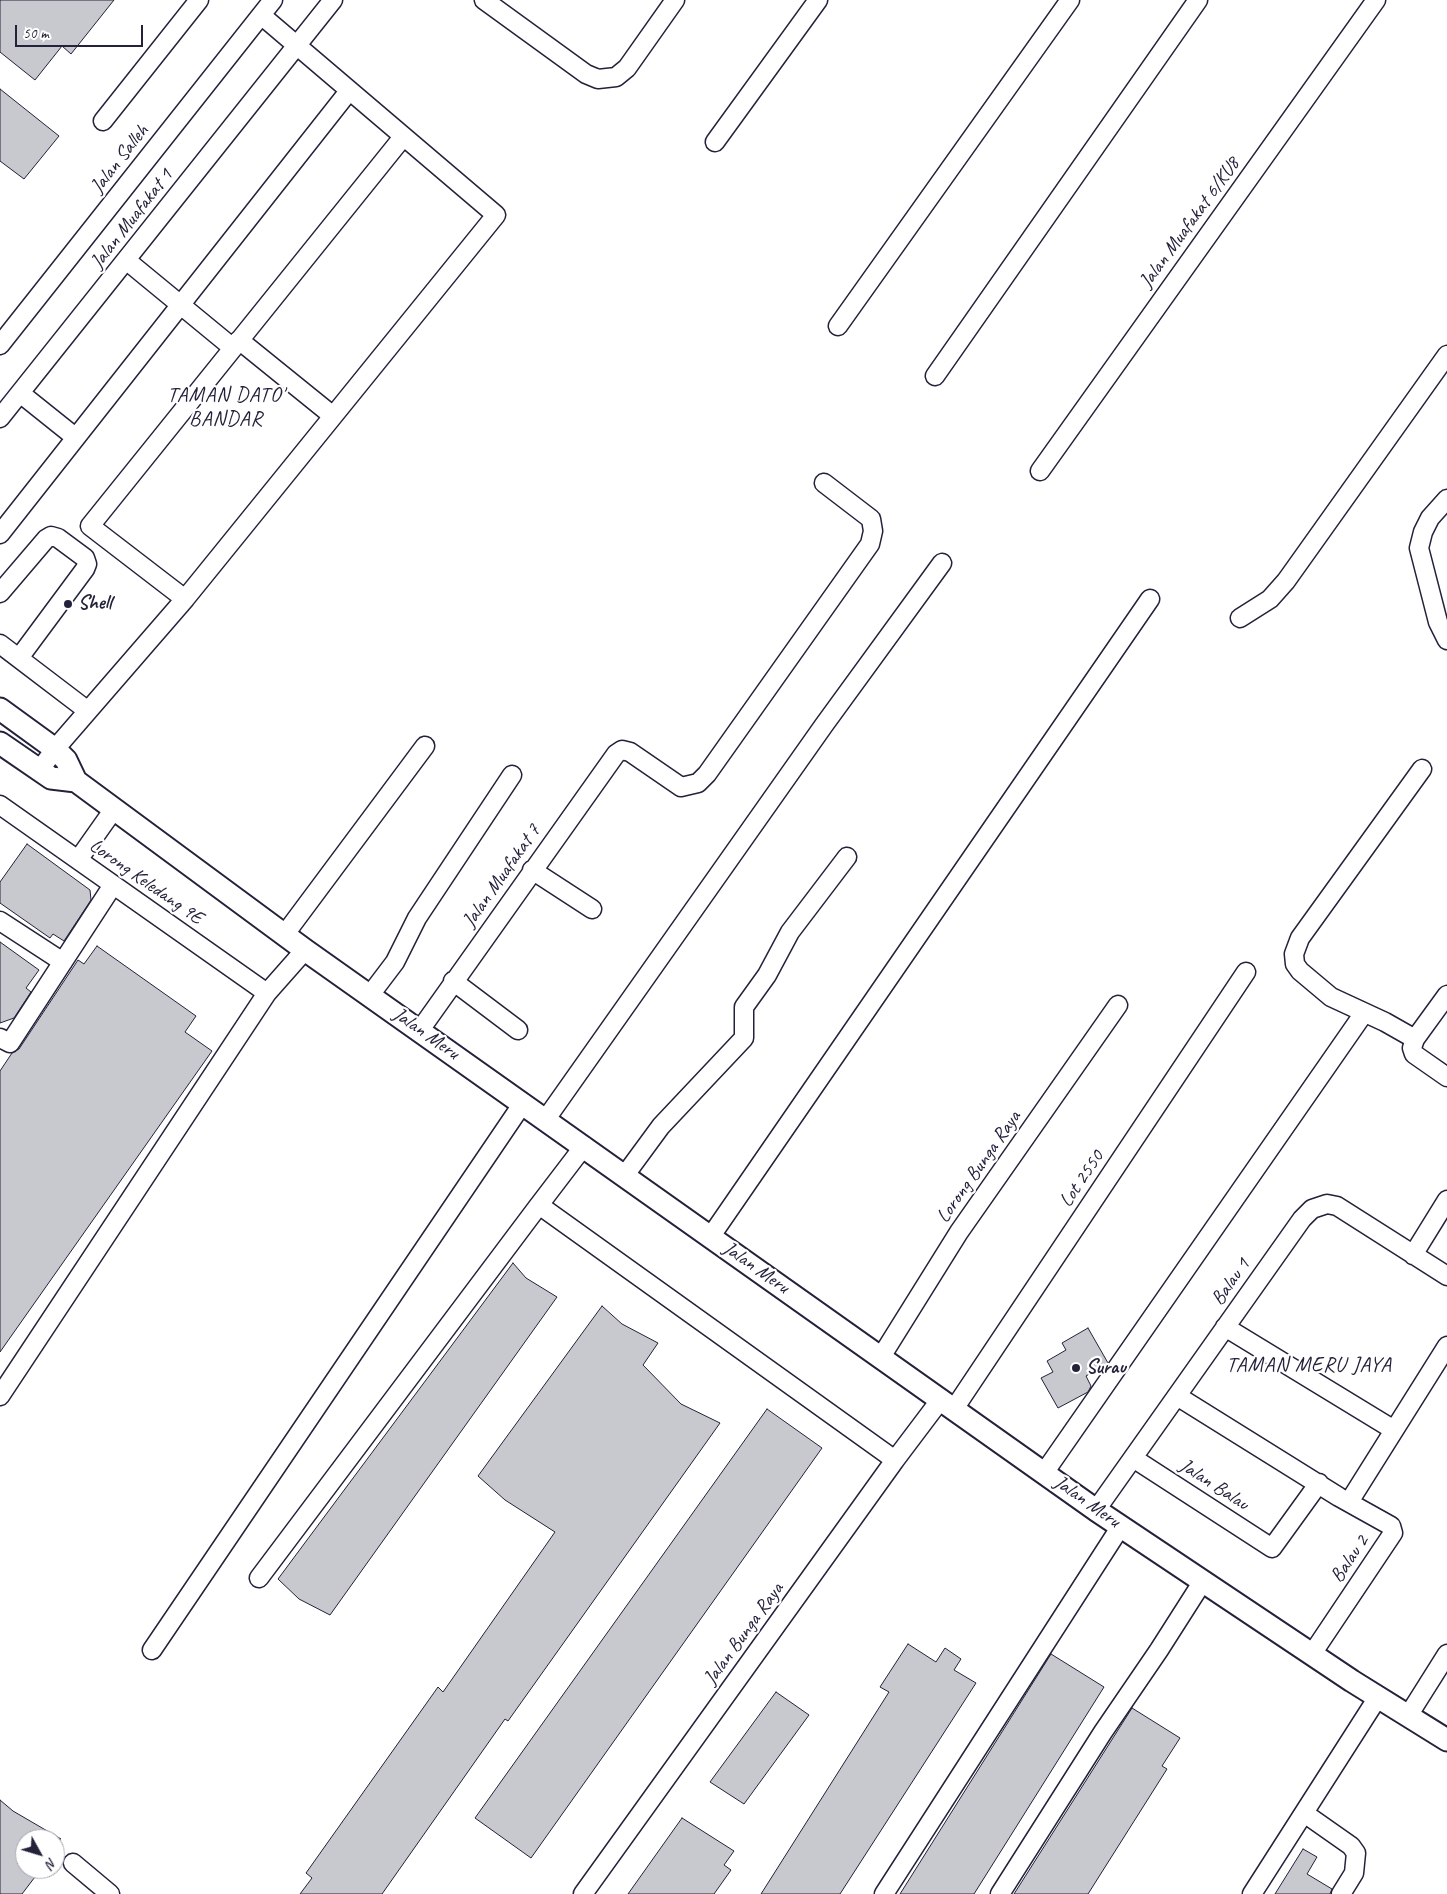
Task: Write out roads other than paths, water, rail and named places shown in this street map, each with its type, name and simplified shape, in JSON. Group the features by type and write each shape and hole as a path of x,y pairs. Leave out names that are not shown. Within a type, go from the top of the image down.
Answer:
{"main road":[{"name":"Jalan Meru","path":"0,708 55,749 66,760 76,781 305,950 1096,1510 1312,1654 1447,1740"},
{"name":"Jalan Meru","path":"0,743 51,778 76,781"}],"street":[{"path":"103,121 199,0"},
{"name":"Jalan Salleh","path":"0,346 273,0"},
{"name":"Jalan Muafakat 1","path":"0,418 333,0"},
{"path":"484,0 586,74 598,79 616,77 628,68 675,0"},
{"path":"715,142 818,0"},
{"path":"838,326 1070,0"},
{"path":"935,376 1198,0"},
{"name":"Jalan Muafakat 6/KU8","path":"1040,471 1376,0"},
{"path":"39,771 55,749 185,599 496,215 261,15"},
{"path":"0,534 349,91"},
{"path":"185,599 90,526 403,137"},
{"path":"126,260 180,304 333,416"},
{"path":"1240,618 1270,599 1286,581 1447,355"},
{"path":"20,393 75,437"},
{"name":"Jalan Muafakat 7","path":"420,1030 608,762 622,750 630,752 674,785 681,787 698,783 707,774 870,544 873,531 871,519 824,484"},
{"path":"1447,499 1430,518 1423,532 1419,548 1438,622 1447,640"},
{"path":"0,593 46,539 51,536 58,538 85,558 87,564 85,569 19,658"},
{"path":"546,1119 824,725 942,563"},
{"path":"711,1236 1150,599"},
{"path":"0,644 88,711"},
{"path":"285,934 425,746"},
{"path":"1415,1039 1337,1001 1300,971 1294,959 1295,946 1422,769"},
{"path":"370,995 395,962 417,918 512,775"},
{"name":"Lorong Keledang 9E","path":"0,804 267,993"},
{"path":"78,860 114,809"},
{"path":"625,1175 661,1126 744,1038 744,1008 767,975 790,932 847,857"},
{"path":"532,870 592,909"},
{"path":"0,1038 10,1043 113,885"},
{"path":"0,921 63,962"},
{"path":"0,1396 267,993 305,950"},
{"name":"Lot 2550","path":"948,1404 1246,972"},
{"path":"453,981 518,1030"},
{"path":"1447,995 1415,1039 1412,1048 1414,1054 1447,1078"},
{"name":"Lorong Bunga Raya","path":"881,1357 959,1232 1118,1005"},
{"path":"1044,1473 1364,1013"},
{"path":"152,1650 523,1103"},
{"path":"259,1578 584,1146"},
{"path":"1414,1255 1447,1200"},
{"name":"Balau 1","path":"1096,1510 1302,1219 1312,1209 1327,1204 1337,1206 1447,1276"},
{"path":"539,1205 895,1460"},
{"path":"1225,1327 1394,1430"},
{"path":"1177,1396 1349,1502 1447,1346"},
{"name":"Jalan Bunga Raya","path":"583,1894 895,1460 948,1404"},
{"name":"Jalan Balau","path":"1133,1458 1272,1548 1319,1484"},
{"name":"Balau 2","path":"1312,1654 1392,1534 1391,1526 1349,1502"},
{"path":"884,1894 1121,1526"},
{"path":"1000,1894 1103,1732 1203,1581"},
{"path":"1408,1716 1447,1654"},
{"path":"1252,1894 1378,1697"},
{"path":"1304,1813 1350,1846 1356,1854 1354,1873 1341,1894"},
{"path":"73,1863 110,1894"}],"place":[{"name":"Shell","path":"68,604"},
{"name":"Surau","path":"1076,1368"}],"district":[{"name":"TAMAN DATO' BANDAR","path":"226,407"},
{"name":"TAMAN MERU JAYA","path":"1309,1365"}]}
